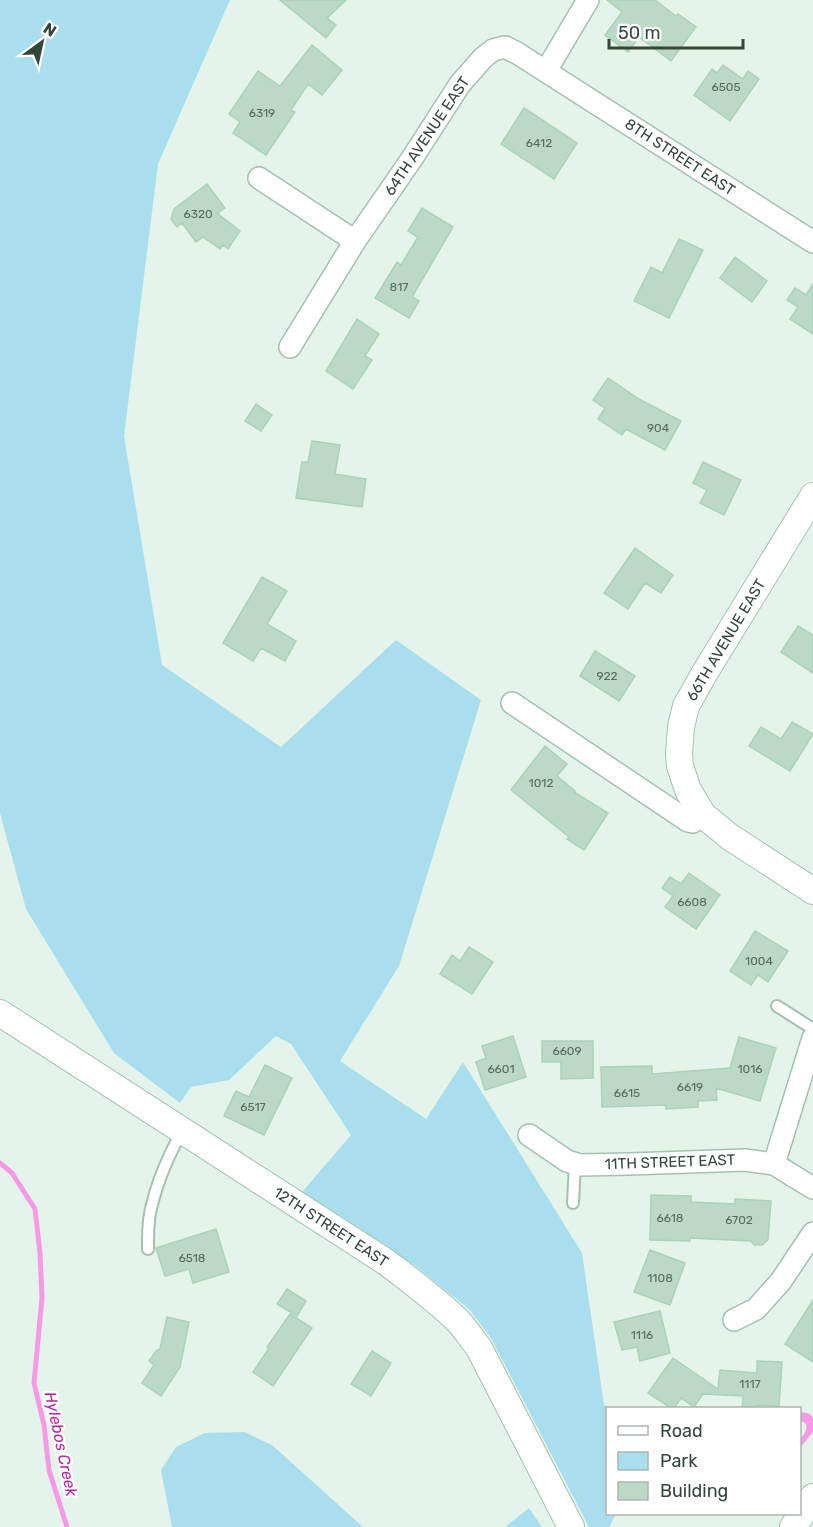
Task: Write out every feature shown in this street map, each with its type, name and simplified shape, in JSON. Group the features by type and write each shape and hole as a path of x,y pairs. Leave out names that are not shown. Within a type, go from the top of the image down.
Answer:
{"street":[{"path":"546,71 581,3"},
{"name":"64TH AVENUE EAST","path":"290,347 356,241 460,84 483,58 493,50 505,47 546,71"},
{"name":"8TH STREET EAST","path":"546,71 813,242"},
{"path":"259,178 356,241"},
{"name":"66TH AVENUE EAST","path":"703,815 688,790 680,766 681,727 686,706 813,496"},
{"path":"512,703 688,821 693,822 703,815 730,837 813,891"},
{"name":"12TH STREET EAST","path":"0,1013 386,1262 423,1290 460,1323 479,1348 571,1527"},
{"path":"774,1164 813,1038"},
{"name":"11TH STREET EAST","path":"529,1135 567,1161 580,1165 745,1160 774,1164 813,1188"},
{"path":"734,1320 756,1309 781,1281 813,1233"},
{"path":"793,1527 813,1497"}],"lane":[{"path":"777,1006 813,1029"},
{"path":"148,1249 152,1202 172,1149 182,1131"},
{"path":"573,1203 575,1163"}],"green space":[{"path":"0,0 230,0 158,164 124,436 162,665 281,747 396,640 481,700 399,966 340,1061 426,1119 463,1062 582,1253 604,1405 607,1407 606,1515 615,1515 609,1527 589,1527 491,1338 469,1309 414,1265 302,1192 351,1135 291,1044 276,1036 229,1080 191,1087 180,1103 114,1053 26,909 0,813"},
{"path":"244,1432 272,1445 363,1527 172,1527 161,1470 176,1447 205,1433"},
{"path":"529,1508 542,1527 505,1527"}],"shaded area":[{"path":"801,1413 810,1414 813,1418 813,1432 801,1447 801,1438 806,1426 801,1421"}],"building":[{"path":"280,0 346,0 327,18 336,25 326,38"},
{"path":"607,0 655,0 676,16 678,14 696,27 671,61 639,37 628,52 605,35 622,12"},
{"path":"312,45 342,70 322,95 308,84 291,110 295,112 266,155 233,133 240,122 229,114 258,71 280,86"},
{"path":"723,65 743,79 748,71 759,79 730,121 694,95 712,69 717,73"},
{"path":"524,108 577,143 554,179 501,144"},
{"path":"207,184 225,208 217,213 240,231 228,249 223,245 220,249 203,237 196,242 182,223 177,227 171,219 174,209"},
{"path":"422,208 453,227 412,297 419,301 409,318 375,298 397,262 401,265 418,237 408,231"},
{"path":"679,239 703,250 669,318 634,301 651,267 662,273"},
{"path":"735,257 767,281 752,302 720,278"},
{"path":"813,284 813,334 790,319 798,307 787,300 795,288 806,295"},
{"path":"357,319 379,334 365,356 372,360 353,389 326,371"},
{"path":"608,378 639,399 681,421 665,450 626,429 622,435 598,419 605,408 593,400"},
{"path":"256,404 272,415 261,431 245,421"},
{"path":"312,441 340,445 335,474 366,479 362,507 296,498 302,462 308,462"},
{"path":"703,462 741,480 724,515 700,503 707,490 693,483"},
{"path":"635,548 673,575 661,593 645,583 628,609 604,593"},
{"path":"262,577 287,591 267,624 296,641 285,661 261,648 253,661 223,643"},
{"path":"798,626 813,635 813,673 781,652"},
{"path":"595,651 635,676 619,701 580,676"},
{"path":"792,722 813,734 790,771 749,746 761,727 781,739"},
{"path":"545,746 567,764 557,776 574,792 608,813 584,850 567,839 569,837 511,790"},
{"path":"689,873 720,895 696,929 665,907 673,896 662,888 670,877 681,884"},
{"path":"755,931 788,951 768,982 758,975 751,985 730,971"},
{"path":"469,947 493,962 472,994 440,974 452,955 460,961"},
{"path":"513,1036 526,1077 485,1090 476,1062 486,1058 482,1046"},
{"path":"739,1037 776,1048 760,1101 716,1088 717,1100 698,1101 698,1107 666,1109 666,1105 602,1107 601,1067 652,1066 652,1074 730,1068"},
{"path":"542,1041 593,1041 593,1078 561,1079 561,1062 542,1062"},
{"path":"265,1065 292,1078 264,1135 224,1116 236,1091 249,1097"},
{"path":"651,1195 691,1196 691,1202 735,1204 735,1199 771,1201 768,1240 762,1245 754,1245 751,1241 690,1238 690,1241 650,1240"},
{"path":"216,1229 229,1272 193,1283 189,1269 165,1276 156,1248"},
{"path":"650,1250 685,1263 670,1305 634,1292"},
{"path":"287,1289 306,1301 297,1316 277,1304"},
{"path":"813,1300 813,1362 785,1344"},
{"path":"660,1311 670,1353 640,1361 637,1347 622,1350 614,1322"},
{"path":"290,1314 312,1328 273,1386 253,1372"},
{"path":"167,1317 189,1322 180,1367 161,1396 142,1383 154,1365 149,1361 160,1349"},
{"path":"372,1351 391,1363 371,1396 351,1384"},
{"path":"673,1358 718,1389 720,1370 757,1373 757,1361 782,1362 779,1406 742,1407 743,1396 703,1394 694,1407 681,1398 675,1407 669,1407 648,1393"}],"waterway":[{"name":"Hylebos Creek","path":"0,1163 12,1173 35,1209 42,1298 34,1383 44,1425 49,1470 67,1527"}]}
